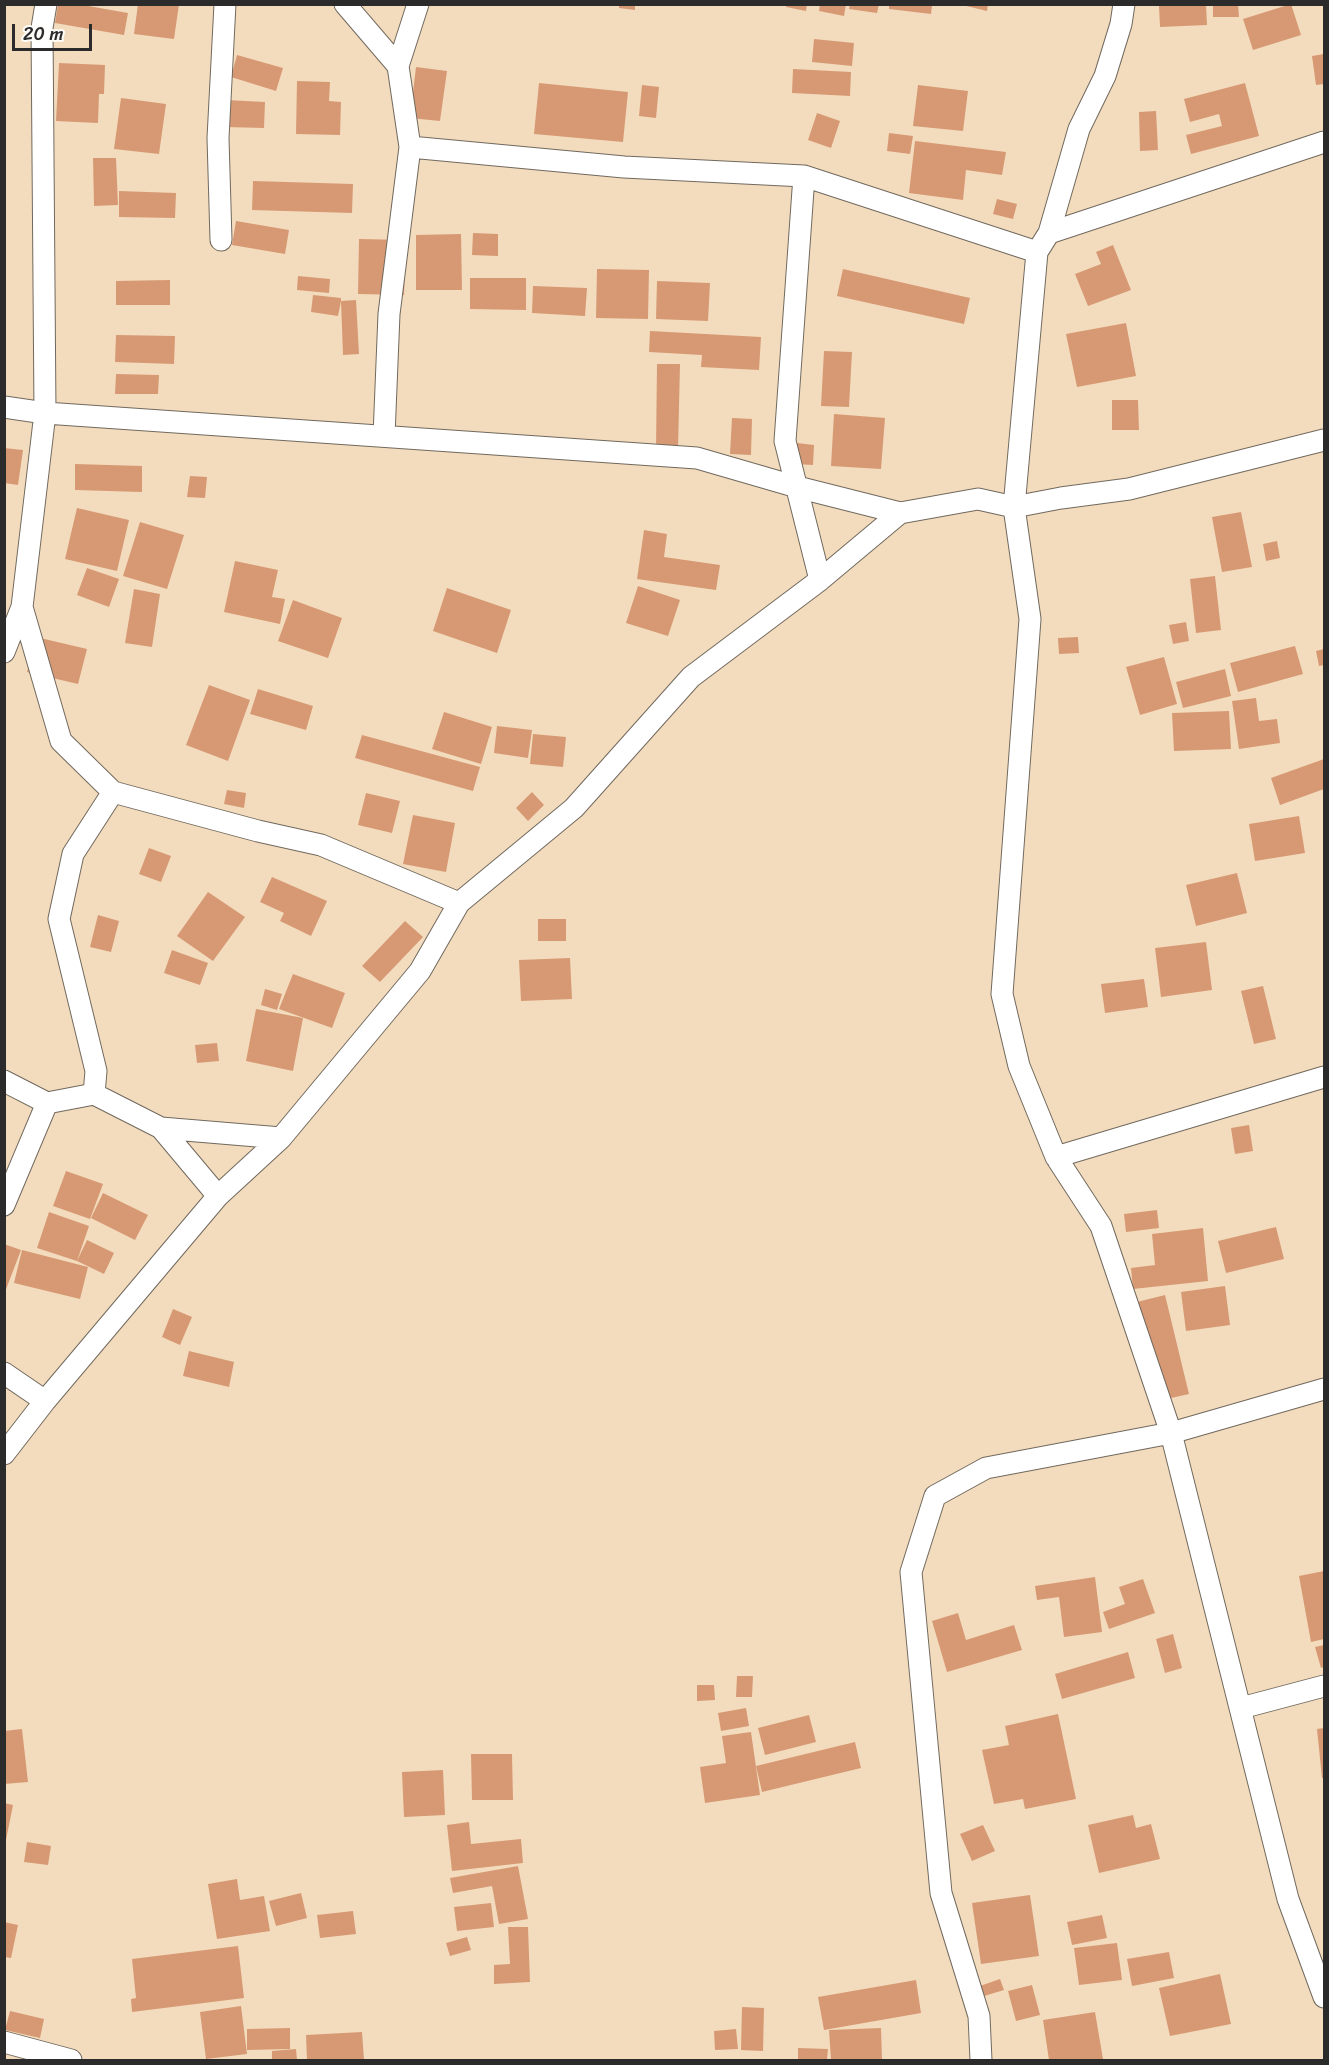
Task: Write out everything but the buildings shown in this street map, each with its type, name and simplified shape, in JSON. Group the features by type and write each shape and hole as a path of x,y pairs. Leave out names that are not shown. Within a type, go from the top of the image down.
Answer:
{"street":[{"path":"4,652 22,608 45,413 42,28 46,4"},
{"path":"220,240 218,138 225,4"},
{"path":"345,4 398,66"},
{"path":"384,436 389,314 410,147 398,66 418,4"},
{"path":"1124,4 1121,24 1106,76 1079,129 1049,233 1037,252 1014,507 1030,619 1002,994 1019,1066 1056,1156 1101,1226 1171,1433 1288,1899 1324,1997"},
{"path":"1049,233 1324,142"},
{"path":"410,147 624,167 804,176 1037,252"},
{"path":"804,176 785,441 820,580"},
{"path":"4,407 45,413 697,458 797,487 900,513 978,498 1014,507 1129,489 1324,441"},
{"path":"4,1455 45,1401 218,1196 281,1138 420,970 459,903 574,808 691,677 820,580 900,513"},
{"path":"22,608 61,741 113,792 258,831 321,845 459,903"},
{"path":"94,1094 96,1071 59,919 73,854 113,792"},
{"path":"1056,1156 1324,1077"},
{"path":"4,1081 47,1103 94,1094 161,1128 281,1138"},
{"path":"4,1205 47,1103"},
{"path":"161,1128 218,1196"},
{"path":"4,1373 45,1401"},
{"path":"981,2061 979,2016 941,1893 911,1572 935,1496 986,1468 1171,1433 1324,1389"},
{"path":"1241,1708 1324,1686"},
{"path":"4,2042 71,2061"}]}
